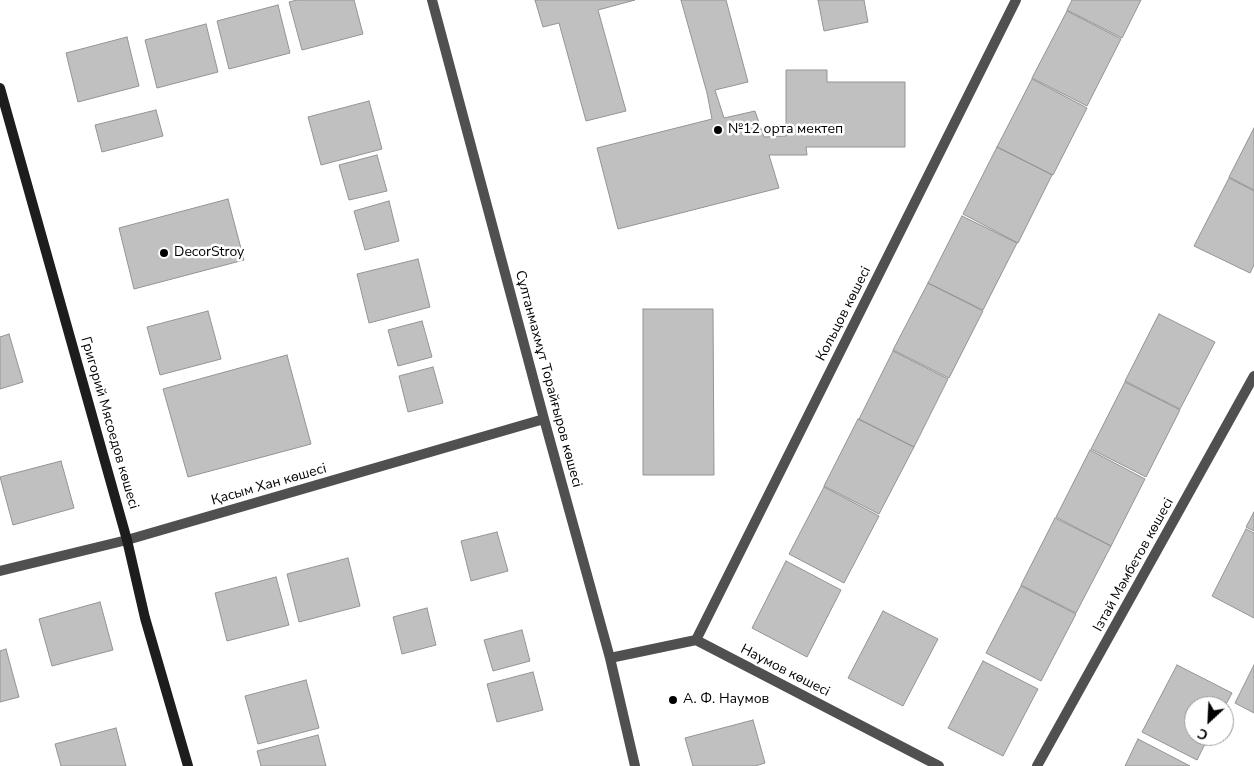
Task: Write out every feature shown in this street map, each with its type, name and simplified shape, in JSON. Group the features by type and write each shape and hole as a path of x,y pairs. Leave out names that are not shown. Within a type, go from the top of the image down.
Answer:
{"main road":[{"name":"Григорий Мясоедов көшесі","path":"0,88 127,540 145,618 188,766"}],"street":[{"name":"Сұлтанмахмұт Торайғыров көшесі","path":"432,0 610,658 634,766"},
{"name":"Кольцов көшесі","path":"696,640 1016,0"},
{"name":"Ізтай Мәмбетов көшесі","path":"1037,766 1254,376"},
{"name":"Қасым Хан көшесі","path":"0,571 127,540 544,419"},
{"path":"610,658 696,640"},
{"name":"Наумов көшесі","path":"696,640 939,766"}],"building":[{"path":"297,0 354,0 363,34 302,50 289,2"},
{"path":"535,0 635,0 598,10 626,111 586,121 559,23 543,27"},
{"path":"681,0 726,0 748,82 715,90 724,118 755,111 764,137 786,136 786,70 827,70 827,82 905,82 905,147 806,147 807,155 769,155 779,188 618,229 597,148 712,119 707,93"},
{"path":"818,0 864,0 868,22 824,31"},
{"path":"1072,0 1141,0 1122,38 1067,10"},
{"path":"278,5 290,53 229,69 217,21"},
{"path":"1067,11 1121,39 1087,106 1032,78"},
{"path":"206,24 218,72 157,88 145,40"},
{"path":"127,37 139,86 78,102 66,53"},
{"path":"1032,79 1087,108 1053,175 997,147"},
{"path":"369,101 382,149 321,165 308,117"},
{"path":"156,110 163,136 102,152 95,125"},
{"path":"1254,128 1254,190 1229,177"},
{"path":"997,147 1052,175 1018,243 963,214"},
{"path":"377,155 387,191 349,200 339,165"},
{"path":"1229,178 1254,191 1254,265 1250,273 1194,246"},
{"path":"228,199 244,260 134,289 119,228"},
{"path":"389,201 399,241 365,250 354,211"},
{"path":"962,216 1017,243 983,310 928,283"},
{"path":"418,259 430,307 369,323 357,274"},
{"path":"928,283 983,311 949,378 893,350"},
{"path":"643,309 713,309 714,475 643,475"},
{"path":"208,311 221,359 160,375 147,327"},
{"path":"1159,314 1215,342 1180,409 1125,381"},
{"path":"422,321 432,357 398,366 388,330"},
{"path":"9,334 23,382 0,389 0,337"},
{"path":"893,351 948,379 914,447 859,419"},
{"path":"287,355 311,444 188,477 163,389"},
{"path":"433,367 443,403 408,412 399,376"},
{"path":"1125,382 1180,410 1146,477 1091,449"},
{"path":"858,419 914,447 879,514 824,486"},
{"path":"1090,450 1145,479 1111,546 1056,517"},
{"path":"61,461 74,508 13,525 0,477"},
{"path":"824,487 879,516 844,583 789,554"},
{"path":"1254,512 1254,531 1246,527"},
{"path":"1055,518 1111,546 1076,613 1021,585"},
{"path":"1246,529 1254,533 1254,618 1212,596"},
{"path":"497,532 508,571 471,581 461,541"},
{"path":"348,558 360,606 299,622 287,574"},
{"path":"786,561 841,590 807,657 752,628"},
{"path":"276,577 289,625 227,641 215,593"},
{"path":"1021,586 1076,614 1041,681 986,653"},
{"path":"100,602 113,650 52,666 39,619"},
{"path":"427,608 436,645 402,654 393,617"},
{"path":"883,611 938,639 903,706 848,678"},
{"path":"522,630 530,661 493,671 484,640"},
{"path":"6,649 19,697 0,702 0,651"},
{"path":"983,661 1038,689 1003,756 948,728"},
{"path":"1177,665 1232,693 1230,696 1184,696 1184,746 1204,746 1197,760 1142,732"},
{"path":"1254,665 1254,713 1235,703"},
{"path":"533,672 543,710 497,722 487,684"},
{"path":"306,680 319,728 258,744 245,696"},
{"path":"753,720 765,763 755,766 693,766 685,738"},
{"path":"116,728 126,766 61,766 55,744"},
{"path":"318,735 326,766 261,766 257,751"},
{"path":"1138,739 1190,766 1125,766"}],"place":[{"name":"№12 орта мектеп","path":"718,130"},
{"name":"DecorStroy","path":"164,253"},
{"name":"А. Ф. Наумов","path":"673,700"}]}
